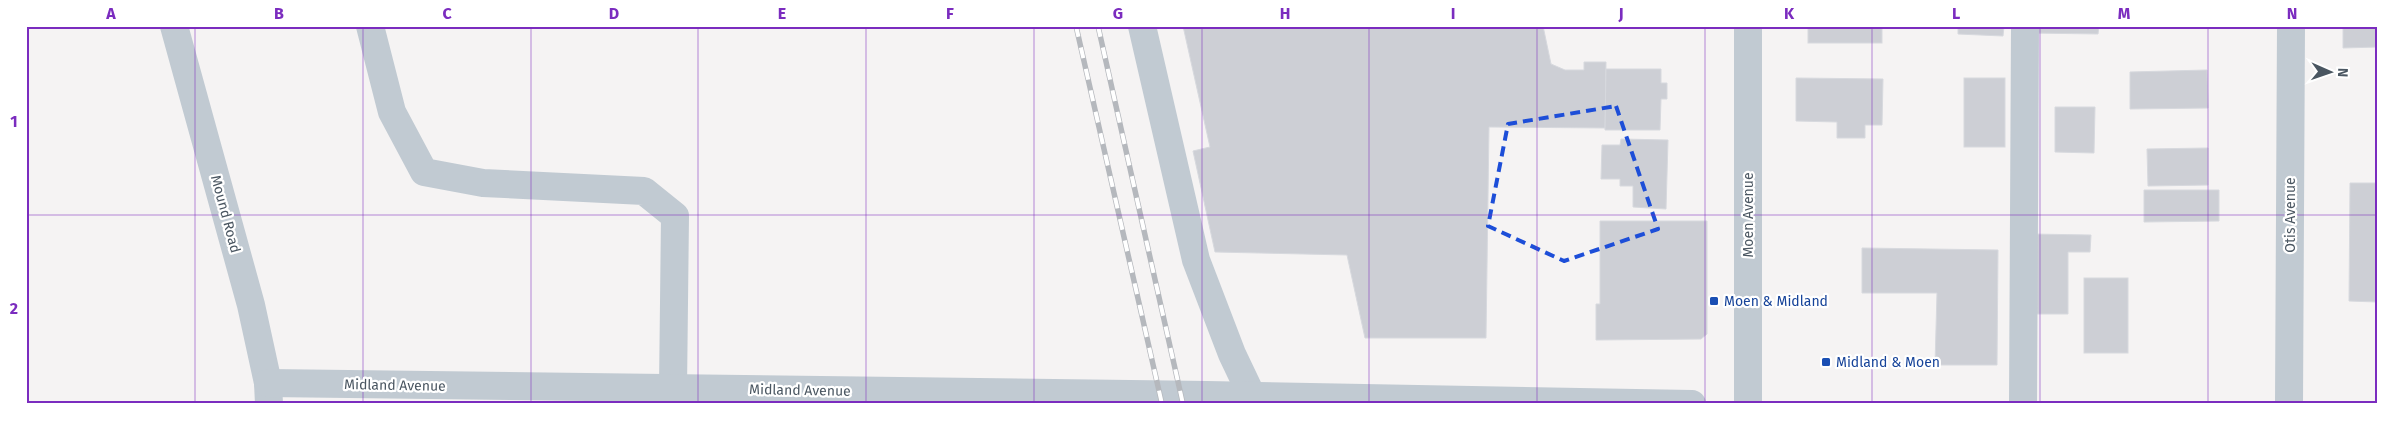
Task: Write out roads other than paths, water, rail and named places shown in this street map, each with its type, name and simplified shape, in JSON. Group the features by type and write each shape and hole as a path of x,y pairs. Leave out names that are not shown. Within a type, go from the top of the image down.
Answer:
{"street":[{"name":"Mound Road","path":"174,26 251,305 268,393"},
{"path":"370,26 392,112 424,172 483,183 644,191 675,216 673,389"},
{"path":"1142,26 1196,260 1232,354 1252,396"},
{"name":"Moen Avenue","path":"1748,26 1748,404"},
{"path":"2023,404 2024,26"},
{"name":"Otis Avenue","path":"2289,404 2291,26"},
{"name":"Midland Avenue","path":"268,393 673,389 1048,400 1252,396 1499,402 1692,404"}],"railway":[{"path":"1076,26 1162,404"},
{"path":"1098,26 1183,404"}],"place":[{"name":"Moen & Midland","path":"1714,301"},
{"name":"Midland & Moen","path":"1826,362"}]}
